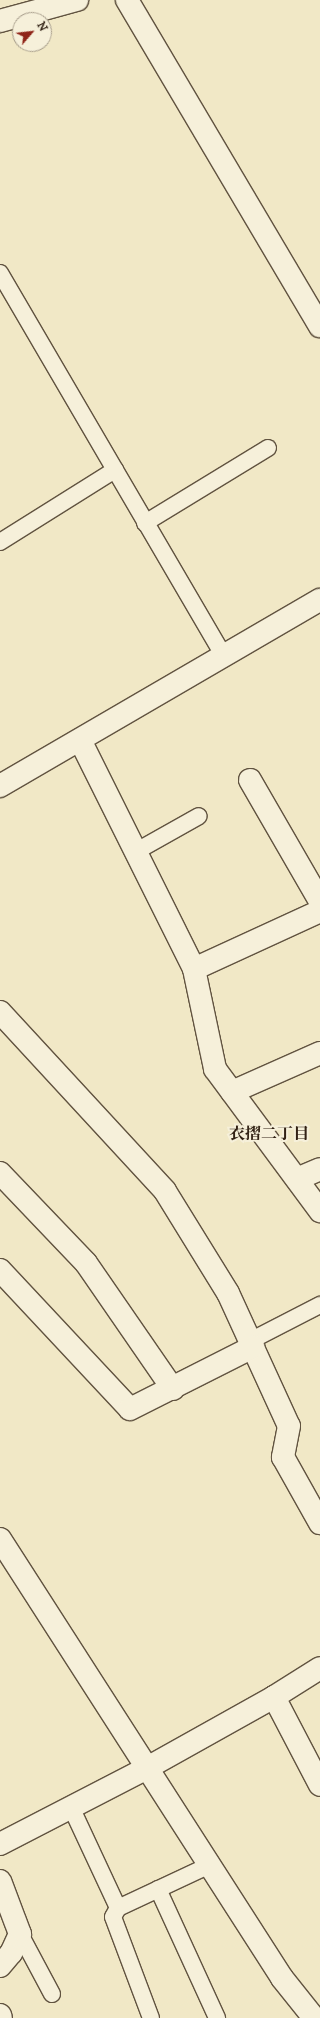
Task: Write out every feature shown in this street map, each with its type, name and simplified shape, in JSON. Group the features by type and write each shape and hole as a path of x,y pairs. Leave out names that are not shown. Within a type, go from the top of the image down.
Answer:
{"street":[{"path":"0,20 77,0"},
{"path":"127,0 320,326"},
{"path":"2,781 80,740 320,600"},
{"path":"80,740 194,969 215,1070 320,1211"},
{"path":"250,780 320,901"},
{"path":"194,969 320,911"},
{"path":"0,1012 165,1191 228,1293 252,1344 289,1426 283,1456 320,1523"},
{"path":"232,1092 320,1052"},
{"path":"297,1179 320,1169"},
{"path":"0,1173 86,1263 173,1389"},
{"path":"0,1270 130,1409 173,1389 252,1344"},
{"path":"0,1539 282,1978 314,2018"},
{"path":"0,1844 147,1768 274,1697 320,1668"},
{"path":"274,1697 320,1785"},
{"path":"0,1881 20,1934 11,1953 0,1966"}],"lane":[{"path":"0,273 224,656"},
{"path":"145,522 268,448"},
{"path":"0,542 115,470"},
{"path":"135,852 199,816"},
{"path":"252,1344 320,1305"},
{"path":"71,1807 118,1908"},
{"path":"151,2018 113,1917 118,1908 210,1866"},
{"path":"158,1889 217,2018"},
{"path":"20,1934 52,1994"}],"district":[{"name":"衣摺二丁目","path":"269,1134"}]}
